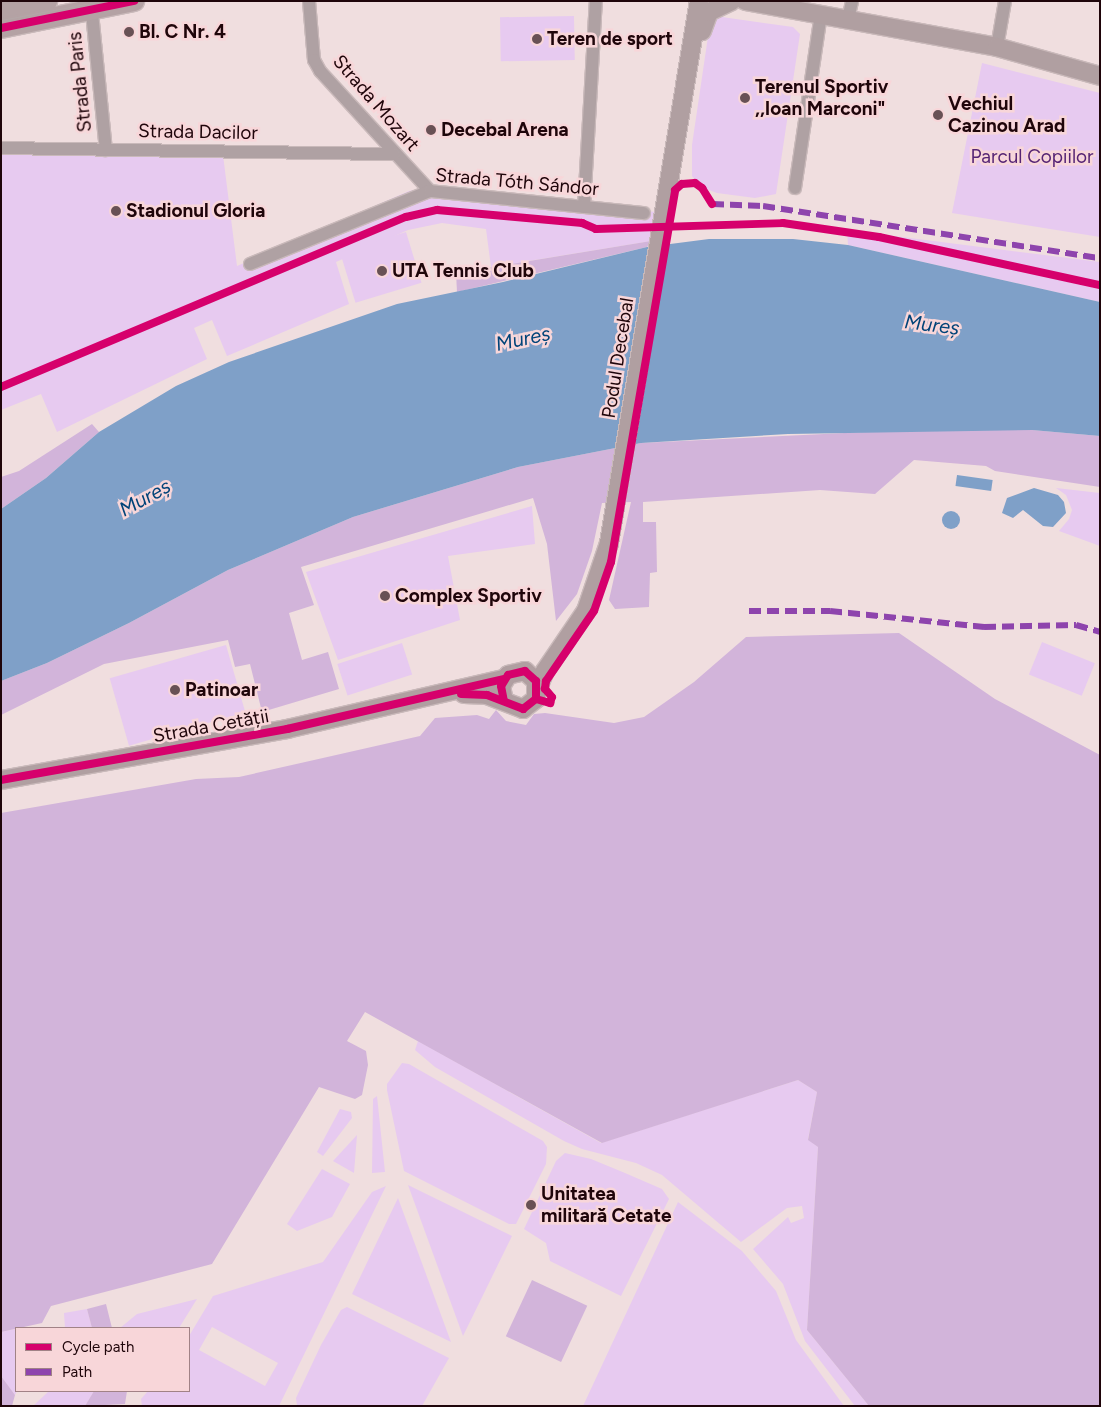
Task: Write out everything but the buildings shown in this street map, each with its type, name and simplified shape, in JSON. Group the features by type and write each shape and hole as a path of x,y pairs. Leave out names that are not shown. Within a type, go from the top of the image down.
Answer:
{"main road":[{"path":"1,9 47,1"},
{"path":"1,28 91,5 134,1"},
{"name":"Podul Decebal","path":"563,645 594,594 616,508 699,1"},
{"path":"688,68 698,53 707,13 732,1"},
{"path":"745,1 998,47 1100,76"},
{"path":"525,672 563,645"},
{"path":"538,688 532,675 525,672 513,672 504,679 501,694 504,701 516,708 528,706 536,699 545,671 563,645"},
{"name":"Strada Cetății","path":"1,780 287,729 504,679"},
{"name":"Strada Cetății","path":"426,698 480,694 504,701"}],"street":[{"name":"Strada Mozart","path":"309,1 314,60 320,71 394,154 430,191"},
{"path":"584,207 596,1"},
{"path":"848,19 852,1"},
{"path":"998,47 1005,1"},
{"name":"Strada Paris","path":"91,5 106,150"},
{"path":"795,188 821,14"},
{"name":"Strada Dacilor","path":"1,148 394,154"},
{"name":"Strada Tóth Sándor","path":"250,264 430,191 644,213"}],"green space":[{"name":"Teren de sport","path":"574,16 575,60 501,61 500,17"},
{"name":"Terenul Sportiv ,,Ioan Marconi\"","path":"715,16 793,27 800,34 776,194 755,198 717,193 701,187 692,176 692,145 710,23"},
{"name":"Parcul Copiilor","path":"982,63 1100,93 1100,237 952,213"},
{"path":"1,155 223,155 237,266 409,191 442,186 655,212 651,241 491,267 486,229 442,223 408,230 336,262 349,304 227,356 212,320 194,328 207,359 57,432 41,394 1,410"},
{"path":"847,230 1100,262 1100,302 848,245"},
{"name":"UTA Tennis Club","path":"406,232 421,283 356,303 340,252"},
{"path":"1056,488 1100,493 1100,546 1059,531 1069,519 1072,510 1066,495"},
{"name":"Complex Sportiv","path":"532,506 535,544 448,556 460,620 338,660 306,572"},
{"path":"1042,642 1095,663 1082,696 1029,674"},
{"path":"402,643 412,674 348,695 337,664"},
{"name":"Patinoar","path":"226,645 245,712 129,746 110,678"},
{"path":"418,1041 601,1143 798,1080 817,1092 808,1139 818,1147 807,1330 869,1406 855,1406 805,1341 783,1284 753,1249 788,1217 791,1223 804,1218 802,1206 787,1208 741,1242 662,1175 636,1163 582,1149 564,1141 435,1067 415,1050"},
{"path":"402,1063 409,1064 543,1141 547,1147 546,1164 516,1224 509,1224 404,1171 387,1090 387,1084"},
{"path":"377,1096 385,1172 372,1173 373,1099"},
{"path":"340,1109 351,1112 352,1118 323,1156 317,1152"},
{"path":"357,1135 354,1173 333,1161"},
{"path":"565,1153 591,1159 662,1189 669,1199 621,1296 550,1261 546,1243 524,1229 556,1161"},
{"path":"322,1169 350,1184 332,1217 297,1231 287,1224"},
{"path":"408,1185 512,1236 463,1336"},
{"path":"386,1186 279,1406 142,1406 141,1399 147,1392 190,1392 190,1334 213,1296 323,1262 372,1192","holes":["212,1327 278,1363 265,1386 199,1350"]},
{"path":"398,1198 451,1342 352,1294"},
{"path":"678,1202 742,1251 776,1291 796,1340 844,1406 583,1406"},
{"path":"197,1299 180,1327 121,1327 137,1314"},
{"path":"347,1307 449,1358 422,1406 297,1406 296,1398 321,1345 341,1310"},
{"path":"87,1309 92,1327 65,1327 64,1313"},
{"path":"15,1329 15,1395 1,1376 1,1332"},
{"path":"48,1392 93,1392 85,1406 33,1406"}],"shaded area":[{"path":"651,241 647,247 457,292 456,273"},
{"path":"92,424 99,432 46,478 1,509 1,477 19,471"},
{"path":"907,430 1032,430 1100,436 1100,487 995,471 986,466 914,460 875,494 820,490 643,502 643,522 656,522 657,572 650,573 649,607 615,609 609,600 631,502 602,503 592,551 577,594 556,621 547,544 533,498 301,567 314,605 289,613 302,660 328,652 339,689 262,712 250,664 235,667 228,640 104,664 1,715 1,681 47,663 129,623 228,570 353,517 518,467 641,443"},
{"path":"899,633 995,699 1100,755 1100,1406 869,1406 807,1330 818,1147 808,1140 817,1092 798,1080 602,1143 365,1012 347,1041 366,1051 368,1065 362,1095 355,1099 319,1087 212,1264 51,1306 42,1323 15,1327 15,1329 1,1332 1,813 196,779 239,777 420,736 435,718 477,715 489,719 496,710 506,721 526,725 534,714 545,713 614,723 644,717 694,682 746,637"},
{"path":"532,1280 587,1306 561,1362 506,1336"},
{"path":"106,1304 112,1327 92,1327 87,1309"},
{"path":"1,1376 15,1395 12,1406 1,1406"},
{"path":"93,1392 127,1392 125,1404 85,1406"}],"water":[{"name":"Mureș","path":"709,239 793,239 848,245 1100,302 1100,436 1032,430 788,434 641,443 518,467 353,517 228,570 129,623 47,663 1,681 1,509 46,478 99,432 176,386 229,362 397,304 503,282 647,247"},
{"path":"957,475 993,480 991,491 955,486"},
{"path":"1034,488 1058,495 1064,502 1066,513 1053,527 1043,526 1023,510 1013,518 1002,513 1007,498"},
{"path":"951,511 959,516 960,520 955,528 951,529 943,524 942,520 947,512"}],"tram line":[{"path":"1,20 102,1"}],"marked path":[{"path":"712,204 763,206 1100,258"},
{"path":"749,611 830,611 984,627 1076,625 1100,632"}],"cycle path":[{"path":"1,28 134,1"},
{"path":"536,699 550,703 552,697 545,689 546,681 594,611 611,562 675,190 682,184 695,183 702,188 712,204"},
{"path":"1,387 406,217 437,210 582,223 596,229 783,223 879,237 1100,285"},
{"path":"461,694 487,695 523,709 536,699 536,681 525,671 508,675 501,686 504,701"},
{"path":"1,780 287,729 504,679"}],"place":[{"name":"Bl. C Nr. 4","path":"129,32"},
{"name":"Teren de sport","path":"537,39"},
{"name":"Terenul Sportiv ,,Ioan Marconi\"","path":"745,98"},
{"name":"Vechiul Cazinou Arad","path":"938,115"},
{"name":"Decebal Arena","path":"431,130"},
{"name":"Stadionul Gloria","path":"116,211"},
{"name":"UTA Tennis Club","path":"382,271"},
{"name":"Complex Sportiv","path":"385,596"},
{"name":"Patinoar","path":"175,690"},
{"name":"Unitatea militară Cetate","path":"531,1205"}]}
